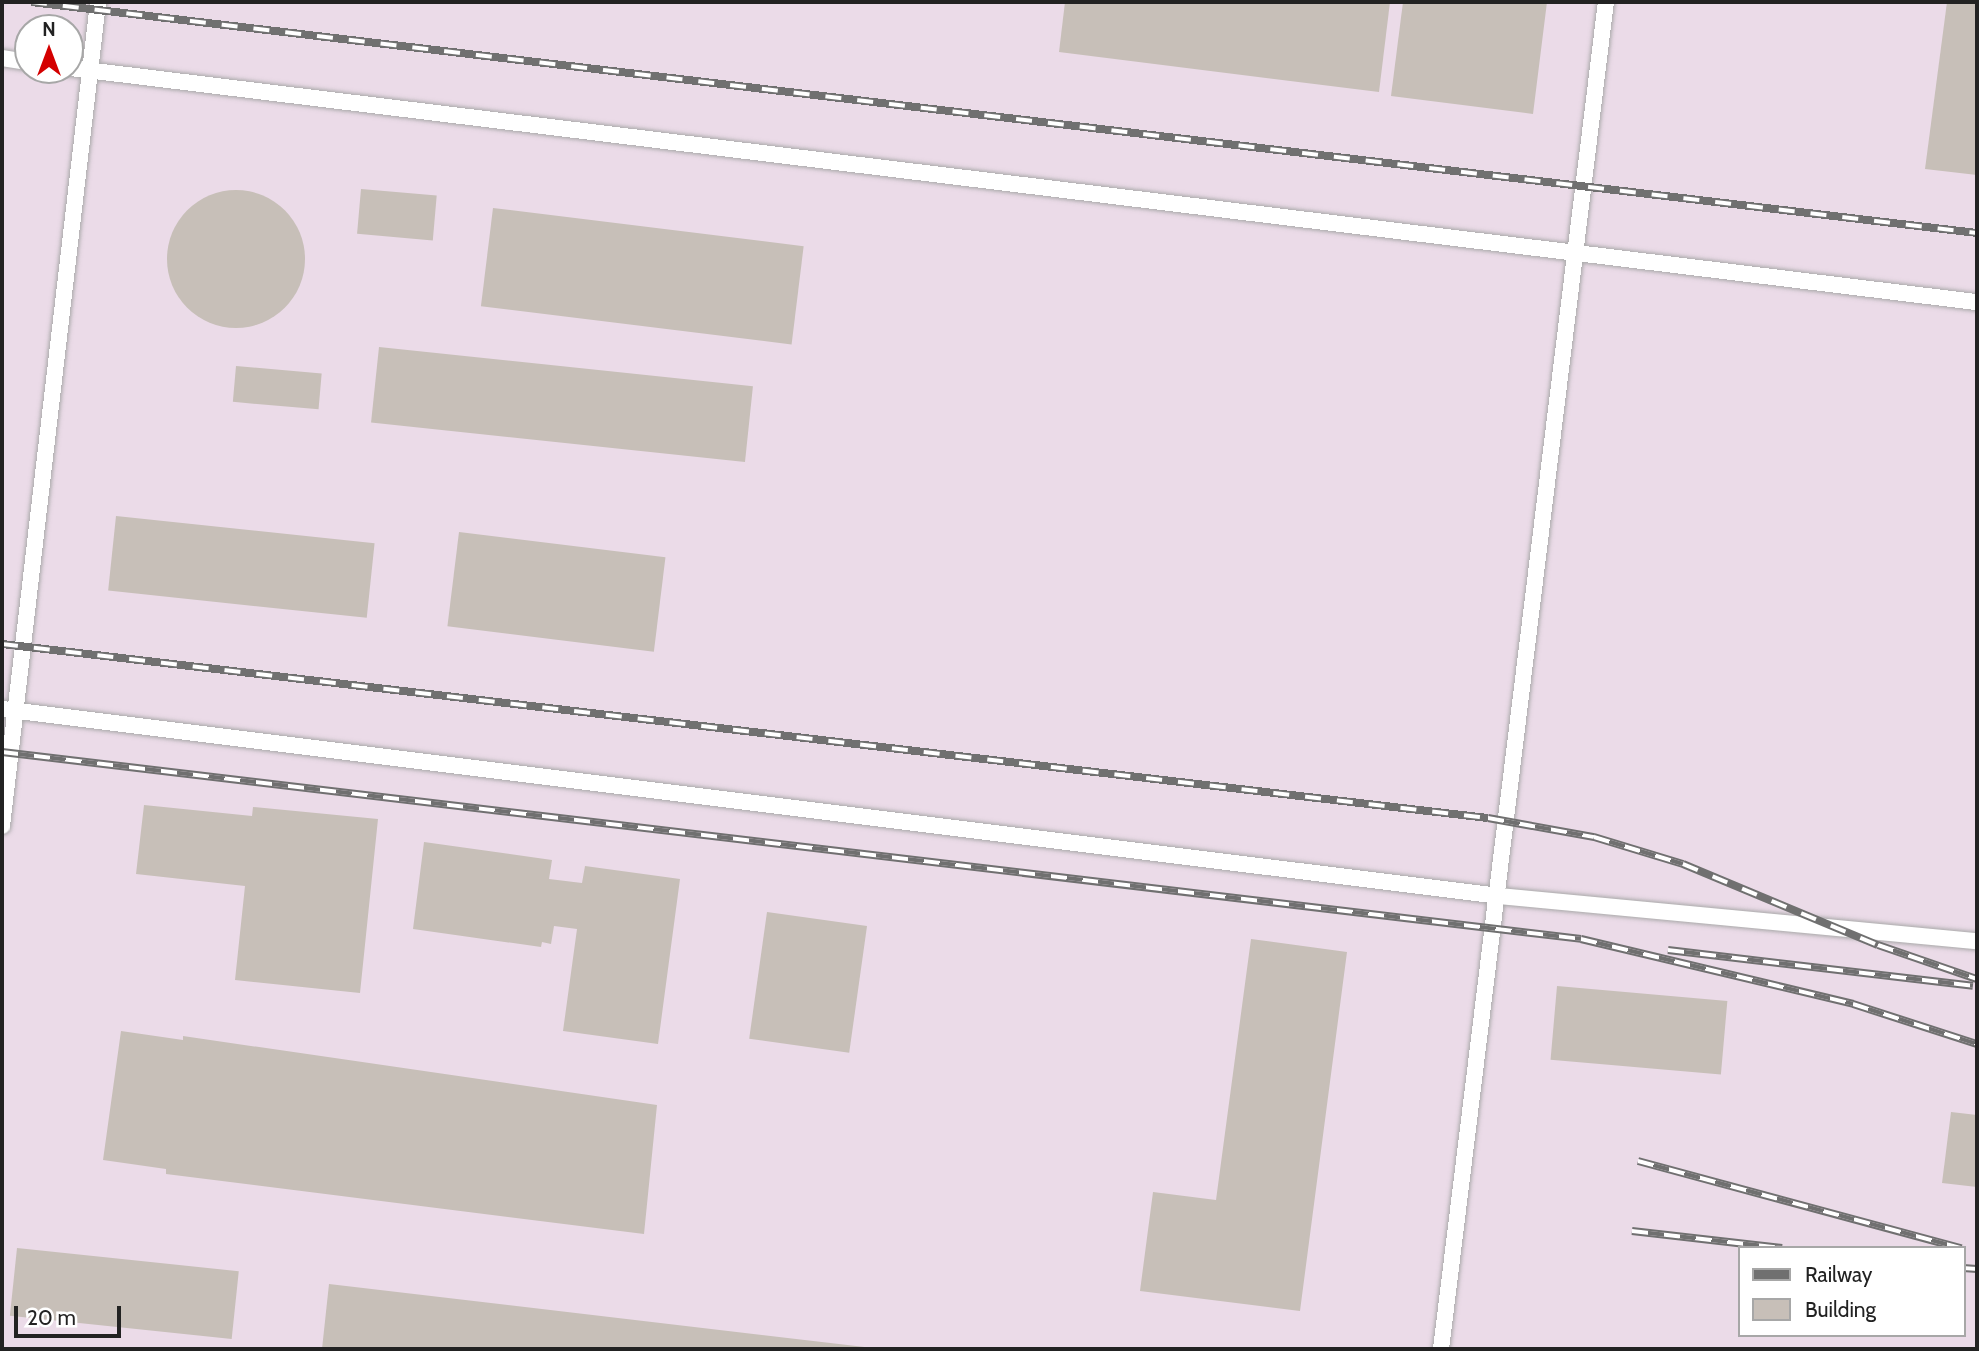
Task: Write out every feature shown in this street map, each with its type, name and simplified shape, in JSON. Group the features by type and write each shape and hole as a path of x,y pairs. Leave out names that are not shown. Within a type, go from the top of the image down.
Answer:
{"lane":[{"path":"2,826 8,710 92,71 98,2"},
{"path":"1441,1349 1578,253 1606,2"},
{"path":"84,70 1977,302"},
{"path":"8,710 1499,896 1977,941"}],"shaded area":[{"path":"2,2 1977,2 1977,1349 2,1349"}],"building":[{"path":"1065,2 1390,2 1379,92 1059,52"},
{"path":"1403,2 1547,2 1533,114 1391,96"},
{"path":"1947,2 1977,2 1977,175 1925,169"},
{"path":"361,189 437,196 433,240 357,234"},
{"path":"236,190 262,196 285,210 299,233 305,259 299,285 285,308 262,322 236,328 210,322 187,308 173,285 167,259 173,233 187,210 210,196"},
{"path":"493,208 804,246 792,344 481,306"},
{"path":"379,347 753,386 745,462 371,423"},
{"path":"236,366 322,373 319,409 233,402"},
{"path":"116,516 375,543 367,618 108,591"},
{"path":"459,532 665,557 654,652 447,626"},
{"path":"144,805 252,816 253,807 378,819 360,993 235,980 245,886 136,874"},
{"path":"424,842 552,860 549,879 582,883 585,866 680,879 658,1044 563,1031 577,929 554,926 551,944 542,942 541,947 413,929"},
{"path":"767,912 867,926 849,1053 749,1039"},
{"path":"1251,939 1347,952 1300,1311 1140,1291 1153,1192 1216,1200"},
{"path":"1557,986 1727,1001 1721,1075 1551,1060"},
{"path":"121,1031 183,1040 183,1036 657,1105 644,1234 166,1174 166,1169 103,1160"},
{"path":"1951,1112 1977,1115 1977,1187 1942,1183"},
{"path":"17,1248 239,1271 232,1339 10,1316"},
{"path":"329,1284 873,1348 873,1349 322,1349"}],"railway":[{"path":"31,2 1977,233"},
{"path":"2,644 1488,818 1594,837 1683,864 1878,945 1977,979"},
{"path":"2,752 1581,939 1853,1004 1977,1044"},
{"path":"1668,950 1973,986"},
{"path":"1638,1161 1954,1246"},
{"path":"1632,1231 1764,1246"},
{"path":"1965,1268 1977,1269"}]}
